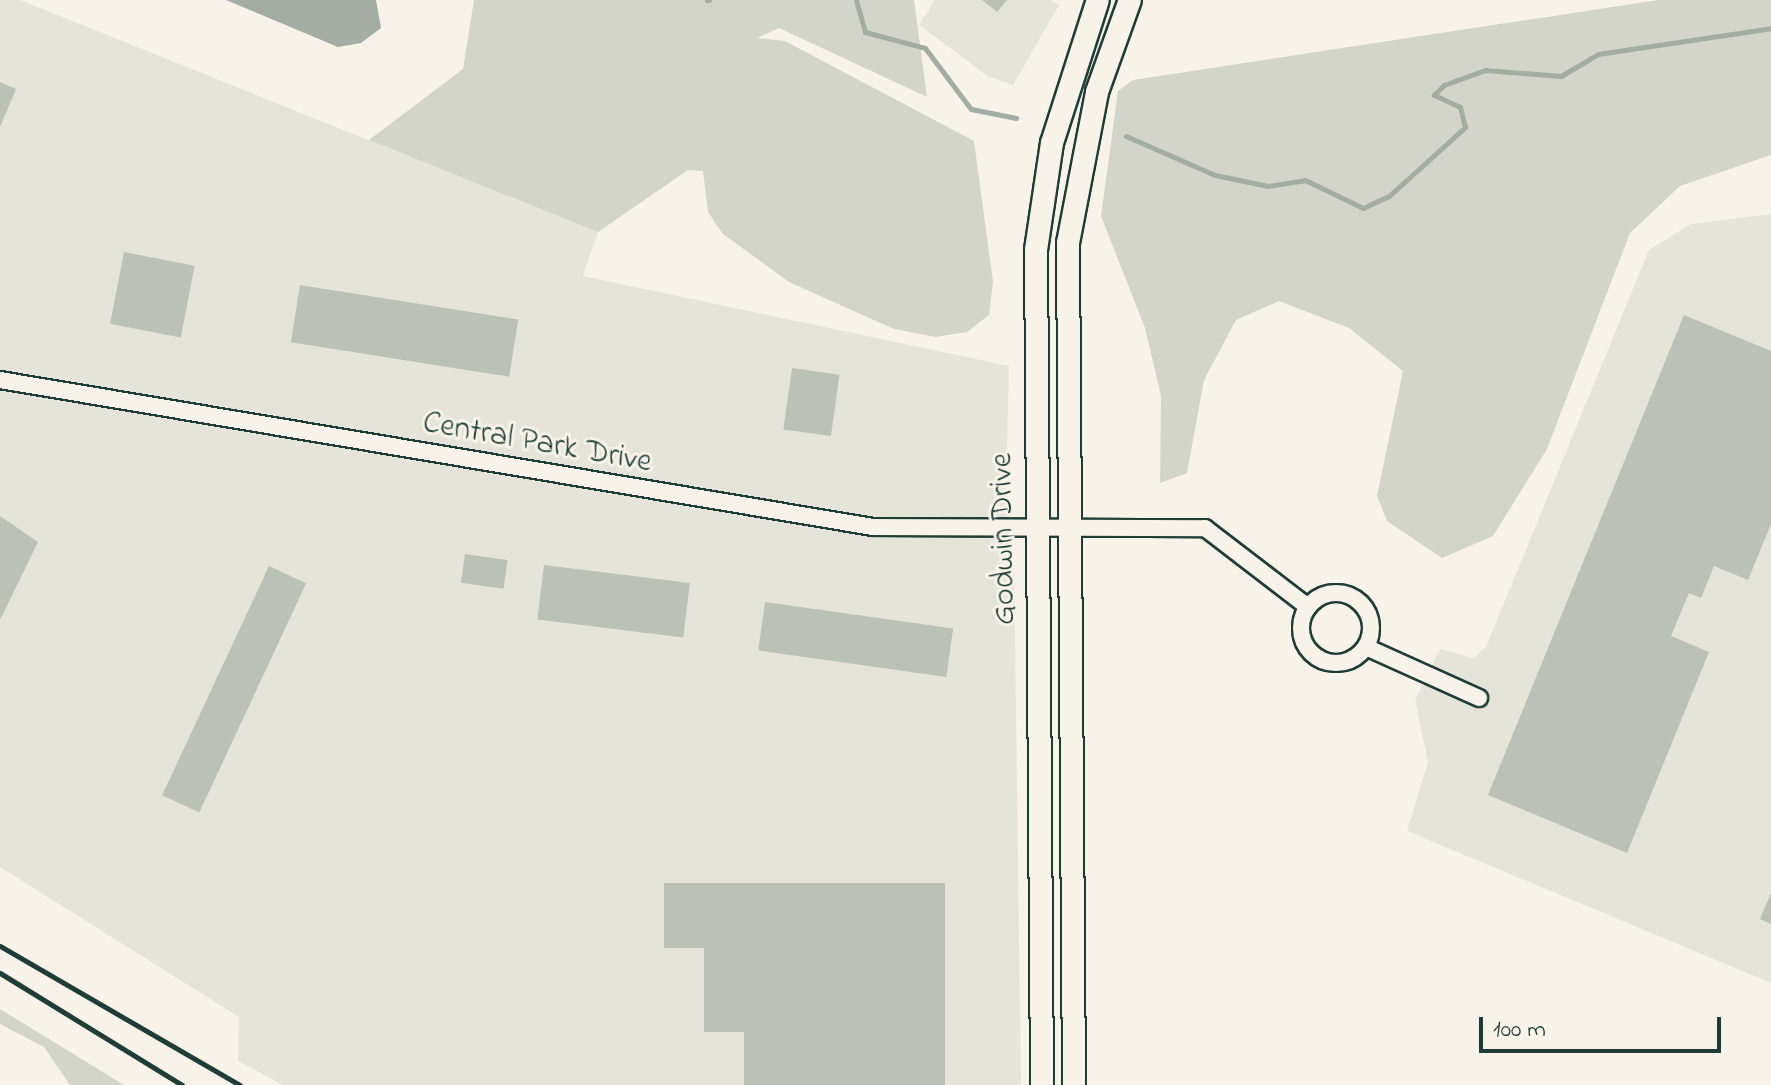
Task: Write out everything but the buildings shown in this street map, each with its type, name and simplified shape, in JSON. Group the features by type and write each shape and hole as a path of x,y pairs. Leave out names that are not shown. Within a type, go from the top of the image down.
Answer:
{"street":[{"name":"Godwin Drive","path":"1042,1085 1034,303 1039,223 1065,91 1098,0"},
{"name":"Godwin Drive","path":"1074,1085 1068,526 1071,218 1097,92 1130,0"},
{"name":"Central Park Drive","path":"0,380 812,519 929,529 1068,526 1205,528 1308,607"},
{"path":"1327,594 1361,602 1371,624 1366,647 1347,662 1315,656 1301,628 1308,607 1327,594"},
{"path":"1366,647 1479,698"}],"shaded area":[{"path":"0,0 20,0 598,232 583,276 1009,366 1006,493 1014,564 1021,1085 283,1085 238,1061 239,1017 0,867"},
{"path":"226,0 376,0 381,28 361,43 338,47"},
{"path":"474,0 914,0 927,97 779,28 757,38 785,41 974,141 993,282 989,315 967,332 936,337 894,329 789,282 723,234 708,212 703,171 688,170 598,232 369,140 463,69"},
{"path":"935,0 1051,0 1059,5 1013,85 988,76 919,25"},
{"path":"1658,0 1771,0 1771,155 1680,186 1630,233 1547,449 1493,536 1442,558 1387,521 1377,496 1403,371 1349,328 1279,301 1236,320 1204,380 1187,473 1160,483 1161,396 1145,328 1101,216 1118,91 1133,80"},
{"path":"1771,214 1771,983 1407,831 1428,762 1415,700 1440,649 1473,658 1486,647 1649,250 1691,224"},
{"path":"0,1009 124,1085 70,1085 44,1047 0,1024"}],"waterway":[{"path":"856,0 865,32 925,48 971,109 1016,118"},
{"path":"1126,136 1215,175 1268,186 1305,180 1363,208 1389,196 1465,127 1460,107 1434,95 1444,85 1485,70 1561,76 1598,54 1771,28"}],"railway":[{"path":"0,946 240,1085"},
{"path":"0,973 182,1085"}]}
